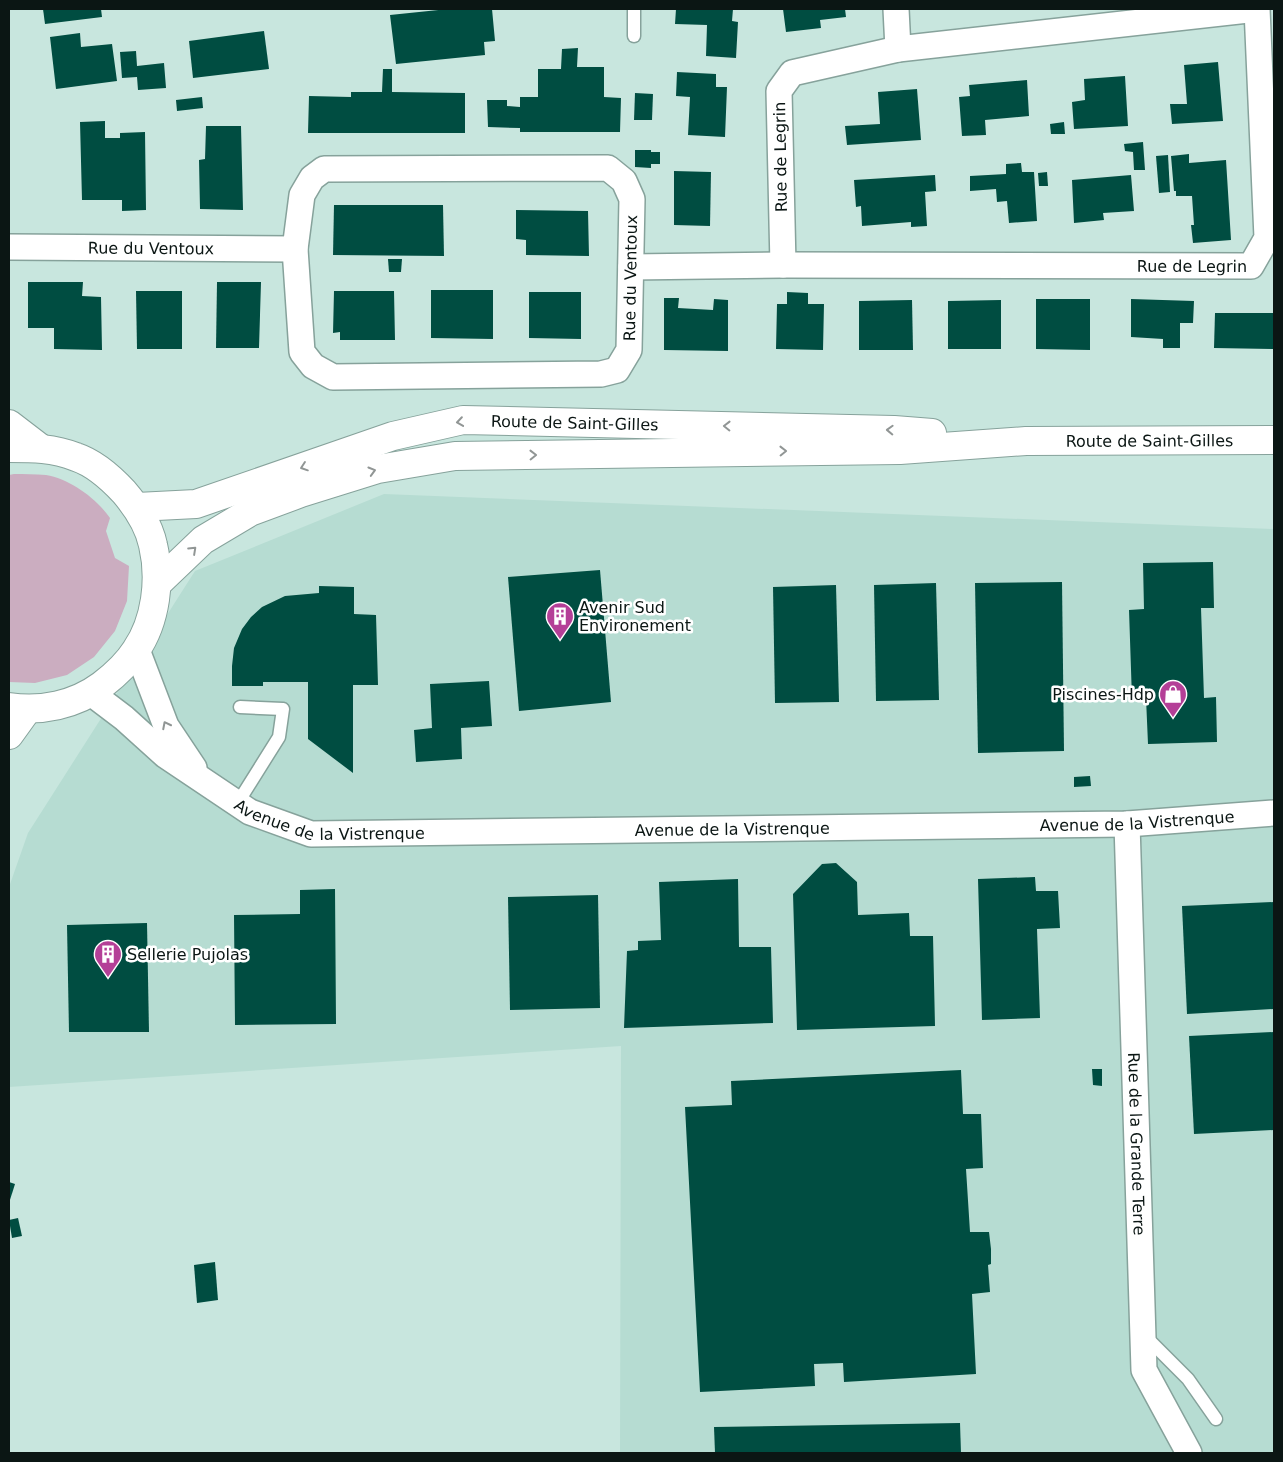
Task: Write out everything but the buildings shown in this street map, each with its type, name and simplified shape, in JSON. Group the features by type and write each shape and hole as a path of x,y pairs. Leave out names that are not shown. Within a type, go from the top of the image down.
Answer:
{"main road":[{"name":"Route de Saint-Gilles","path":"137,507 196,504 393,436 463,420 894,430 1026,441"},
{"path":"9,424 38,447"},
{"name":"Route de Saint-Gilles","path":"158,583 203,540 250,512 301,493 378,469 455,456 900,450 1026,441 1274,440"},
{"path":"9,448 38,447 77,457 111,477 137,507 153,543 158,583 152,618 137,650 116,674 91,693 60,706 18,708 9,735"}],"street":[{"path":"896,9 898,49"},
{"name":"Rue de Legrin","path":"631,267 783,265 1250,266 1267,238 1258,9 898,49 792,73 778,91 783,265"},
{"name":"Rue du Ventoux","path":"324,168 608,168 624,181 632,199 629,350 617,370 601,374 333,377 313,366 302,352 295,249 302,195 312,178 324,168"},
{"name":"Rue du Ventoux","path":"9,247 295,249"},
{"name":"Avenue de la Vistrenque","path":"137,650 166,726 203,780"},
{"name":"Avenue de la Vistrenque","path":"91,693 124,718 165,755 237,804 250,812 311,834 1126,824 1274,813"},
{"name":"Rue de la Grande Terre","path":"1126,824 1144,1370 1189,1453"}],"lane":[{"path":"634,9 634,36"},
{"path":"237,804 279,737 284,709 240,708"},
{"path":"1143,1334 1188,1379 1216,1419"}],"shaded area":[{"path":"9,475 55,477 82,490 110,518 106,531 115,558 129,566 127,601 115,631 94,657 67,675 35,683 9,682"},
{"path":"384,494 1274,529 1274,1453 620,1453 621,1046 9,1087 9,887 28,833 195,571"}],"place":[{"name":"Avenir Sud Environement","path":"560,640"},
{"name":"Piscines-Hdp","path":"1173,718"},
{"name":"Sellerie Pujolas","path":"108,978"}]}
